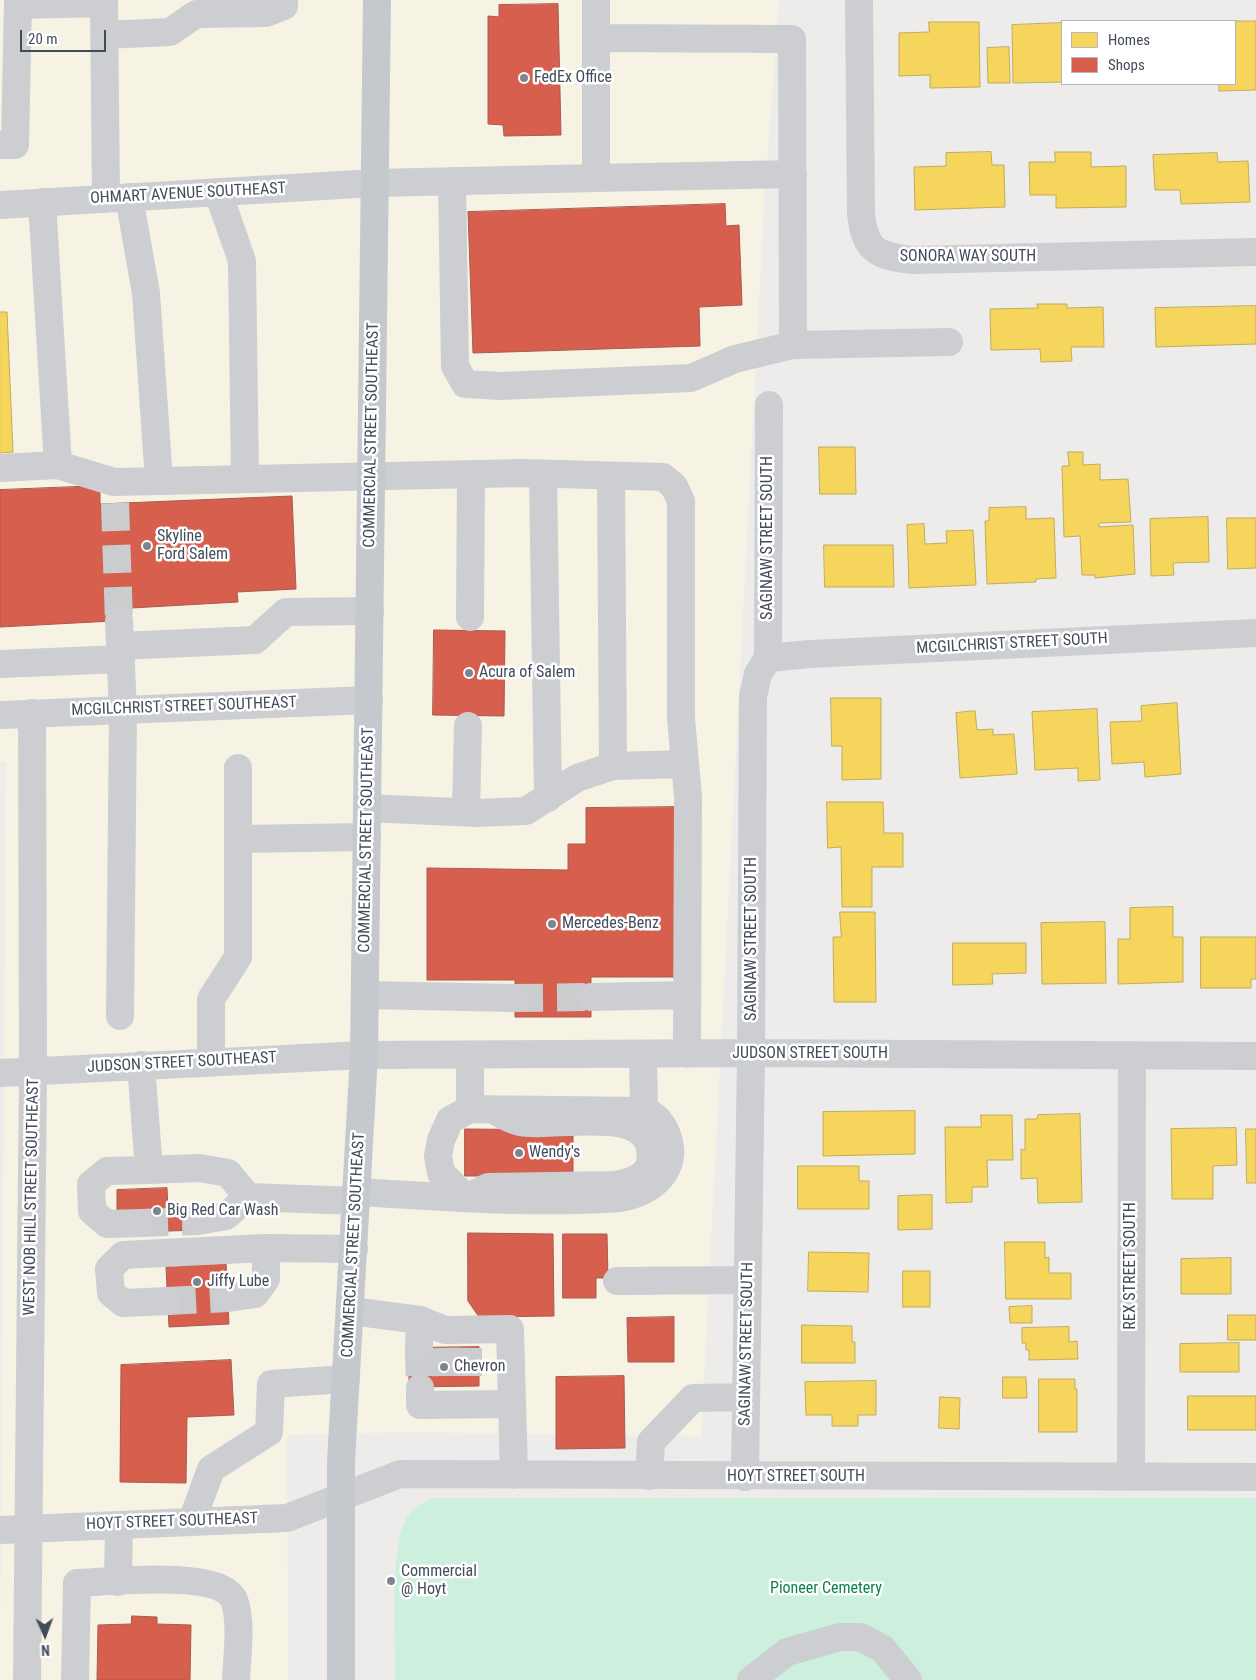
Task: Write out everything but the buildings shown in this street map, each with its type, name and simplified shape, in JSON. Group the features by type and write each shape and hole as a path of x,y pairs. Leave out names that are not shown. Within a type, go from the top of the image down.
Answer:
{"main road":[{"name":"COMMERCIAL STREET SOUTHEAST","path":"341,1680 340,1461 351,1311 364,1055 376,0"}],"street":[{"path":"105,35 170,32 196,14 266,13 284,6 284,0"},
{"path":"596,0 596,178"},
{"name":"SONORA WAY SOUTH","path":"859,0 861,214 864,235 874,248 889,257 913,260 1256,252"},
{"path":"0,145 15,145 18,2 104,3 117,198 146,293 159,481"},
{"path":"596,38 792,39 793,345"},
{"name":"OHMART AVENUE SOUTHEAST","path":"0,205 375,183 793,174"},
{"path":"452,181 455,366 465,384 500,386 691,378 735,359 793,345 949,342"},
{"path":"218,192 242,260 245,479"},
{"path":"42,202 58,465"},
{"name":"SAGINAW STREET SOUTH","path":"744,1477 751,1053 753,697 758,674 768,658 768,405"},
{"path":"0,468 58,465 114,493 159,481 544,474 663,477 674,486 681,501 681,718 688,797 687,1054"},
{"path":"544,474 548,798"},
{"path":"470,617 471,475"},
{"path":"612,476 613,766"},
{"path":"0,664 120,642 255,640 286,612 370,611"},
{"name":"MCGILCHRIST STREET SOUTH","path":"768,658 810,654 1256,633"},
{"path":"120,642 122,710 120,1016"},
{"name":"MCGILCHRIST STREET SOUTHEAST","path":"0,715 369,700"},
{"name":"WEST NOB HILL STREET SOUTHEAST","path":"28,1680 33,1072 32,714"},
{"path":"466,812 468,726"},
{"path":"368,808 466,812 526,811 577,778 613,766 685,764"},
{"path":"211,1061 210,999 238,957 238,768"},
{"path":"238,839 367,837"},
{"path":"365,995 515,998"},
{"path":"591,997 686,995"},
{"name":"JUDSON STREET SOUTH","path":"364,1055 751,1053 1256,1056"},
{"path":"470,1054 481,1109"},
{"path":"643,1054 644,1111"},
{"name":"JUDSON STREET SOUTHEAST","path":"0,1073 211,1061 364,1055"},
{"name":"REX STREET SOUTH","path":"1131,1477 1132,1056"},
{"path":"141,1065 149,1170"},
{"path":"466,1198 488,1187 615,1185 632,1181 647,1170 650,1162 650,1145 646,1136 623,1123 520,1122 481,1109"},
{"path":"198,1220 226,1216 248,1196 466,1198 603,1199 634,1195 660,1179 668,1168 671,1157 669,1142 664,1128 652,1114 644,1111 481,1109 450,1120 441,1140 438,1156 441,1173 466,1198"},
{"path":"140,1222 107,1224 92,1211 91,1184 107,1171 199,1168 228,1173 248,1196"},
{"path":"168,1301 123,1303 111,1293 110,1270 123,1255 266,1248 354,1249"},
{"path":"228,1298 256,1294 266,1279 266,1248"},
{"path":"617,1281 748,1280"},
{"path":"351,1311 420,1320 449,1341 510,1329 514,1475"},
{"path":"192,1522 211,1469 269,1432 271,1384 346,1378"},
{"path":"445,1396 512,1404"},
{"path":"650,1476 651,1442 693,1398 746,1397"},
{"name":"HOYT STREET SOUTH","path":"341,1498 400,1474 744,1477 1256,1477"},
{"name":"HOYT STREET SOUTHEAST","path":"0,1530 287,1518 341,1498"},
{"path":"118,1582 119,1524"},
{"path":"75,1680 76,1584 183,1579 220,1588 234,1599 238,1615 236,1680"},
{"path":"751,1680 787,1652 840,1636 860,1637 883,1648 908,1680"}],"shaded area":[{"path":"0,0 779,0 764,202 701,1437 410,1432 287,1435 288,1680 0,1680 6,762 0,762"}],"green space":[{"name":"Pioneer Cemetery","path":"433,1498 1256,1498 1256,1680 395,1680 394,1596 397,1552 406,1519 411,1512"}],"tunnel":[{"path":"115,503 119,621"},
{"path":"515,998 591,997"},
{"path":"140,1223 198,1221"},
{"path":"168,1301 228,1298"},
{"path":"419,1348 420,1388"},
{"path":"445,1348 446,1387"},
{"path":"468,1348 468,1387"}],"place":[{"name":"FedEx Office","path":"524,78"},
{"name":"Skyline Ford Salem","path":"147,546"},
{"name":"Acura of Salem","path":"469,673"},
{"name":"Mercedes-Benz","path":"552,924"},
{"name":"Wendy's","path":"519,1153"},
{"name":"Big Red Car Wash","path":"157,1211"},
{"name":"Jiffy Lube","path":"197,1282"},
{"name":"Chevron","path":"444,1367"},
{"name":"Commercial @ Hoyt","path":"391,1581"}]}
